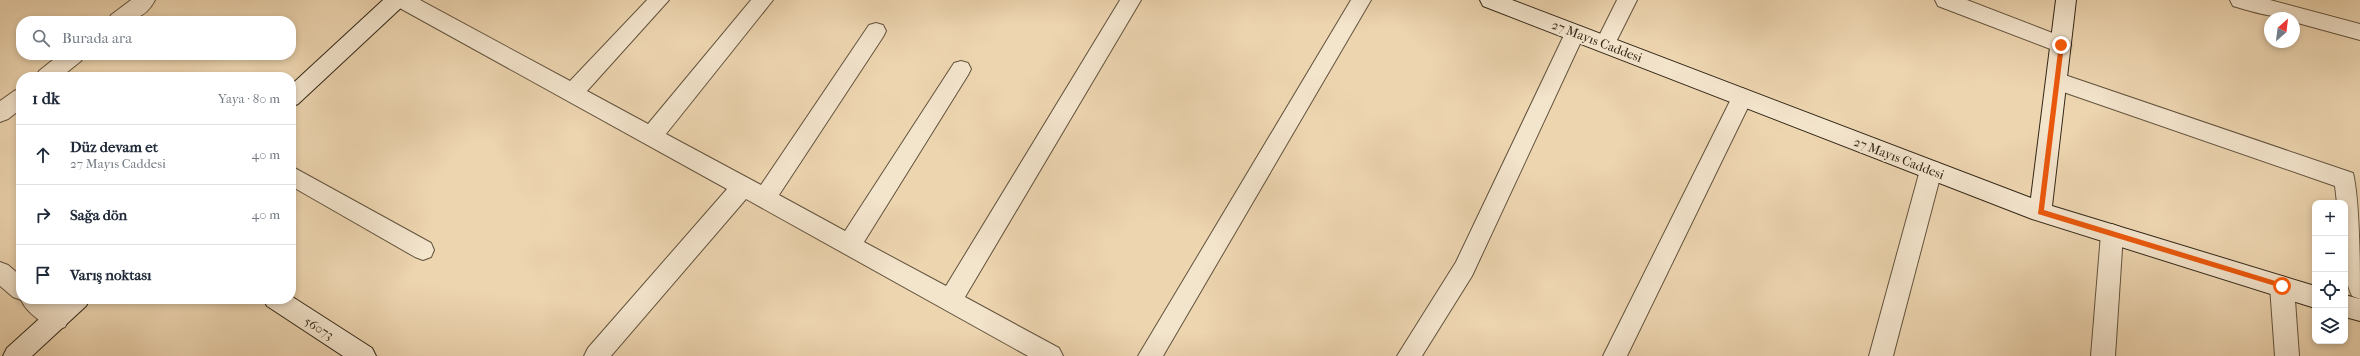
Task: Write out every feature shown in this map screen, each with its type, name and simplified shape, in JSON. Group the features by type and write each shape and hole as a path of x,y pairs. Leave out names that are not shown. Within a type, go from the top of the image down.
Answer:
{"street":[{"path":"124,16 145,0"},
{"path":"296,93 396,0"},
{"path":"402,0 1051,356"},
{"path":"572,93 659,0"},
{"path":"650,136 763,0"},
{"path":"950,300 1131,0"},
{"path":"1150,356 1361,0"},
{"name":"27 Mayıs Caddesi","path":"1490,0 2040,212 2312,295"},
{"path":"1605,44 1627,0"},
{"path":"1945,0 2061,45"},
{"path":"2040,212 2066,0"},
{"path":"2240,0 2360,32"},
{"path":"764,199 876,31"},
{"path":"1409,356 1464,269 1575,33"},
{"path":"52,72 68,60"},
{"path":"849,245 961,69"},
{"path":"2056,81 2345,180 2360,288"},
{"path":"1615,356 1742,97"},
{"path":"0,113 16,101"},
{"path":"1881,356 1931,170"},
{"path":"296,178 422,250"},
{"path":"596,356 743,186"},
{"path":"2103,356 2112,234"},
{"path":"0,272 16,286"},
{"path":"2282,286 2287,356"},
{"path":"38,304 57,319"},
{"path":"15,356 73,304"},
{"name":"56073","path":"282,304 364,356"},
{"path":"2348,307 2360,310"}],"route":[{"path":"2061,45 2040,212 2282,286"}]}
